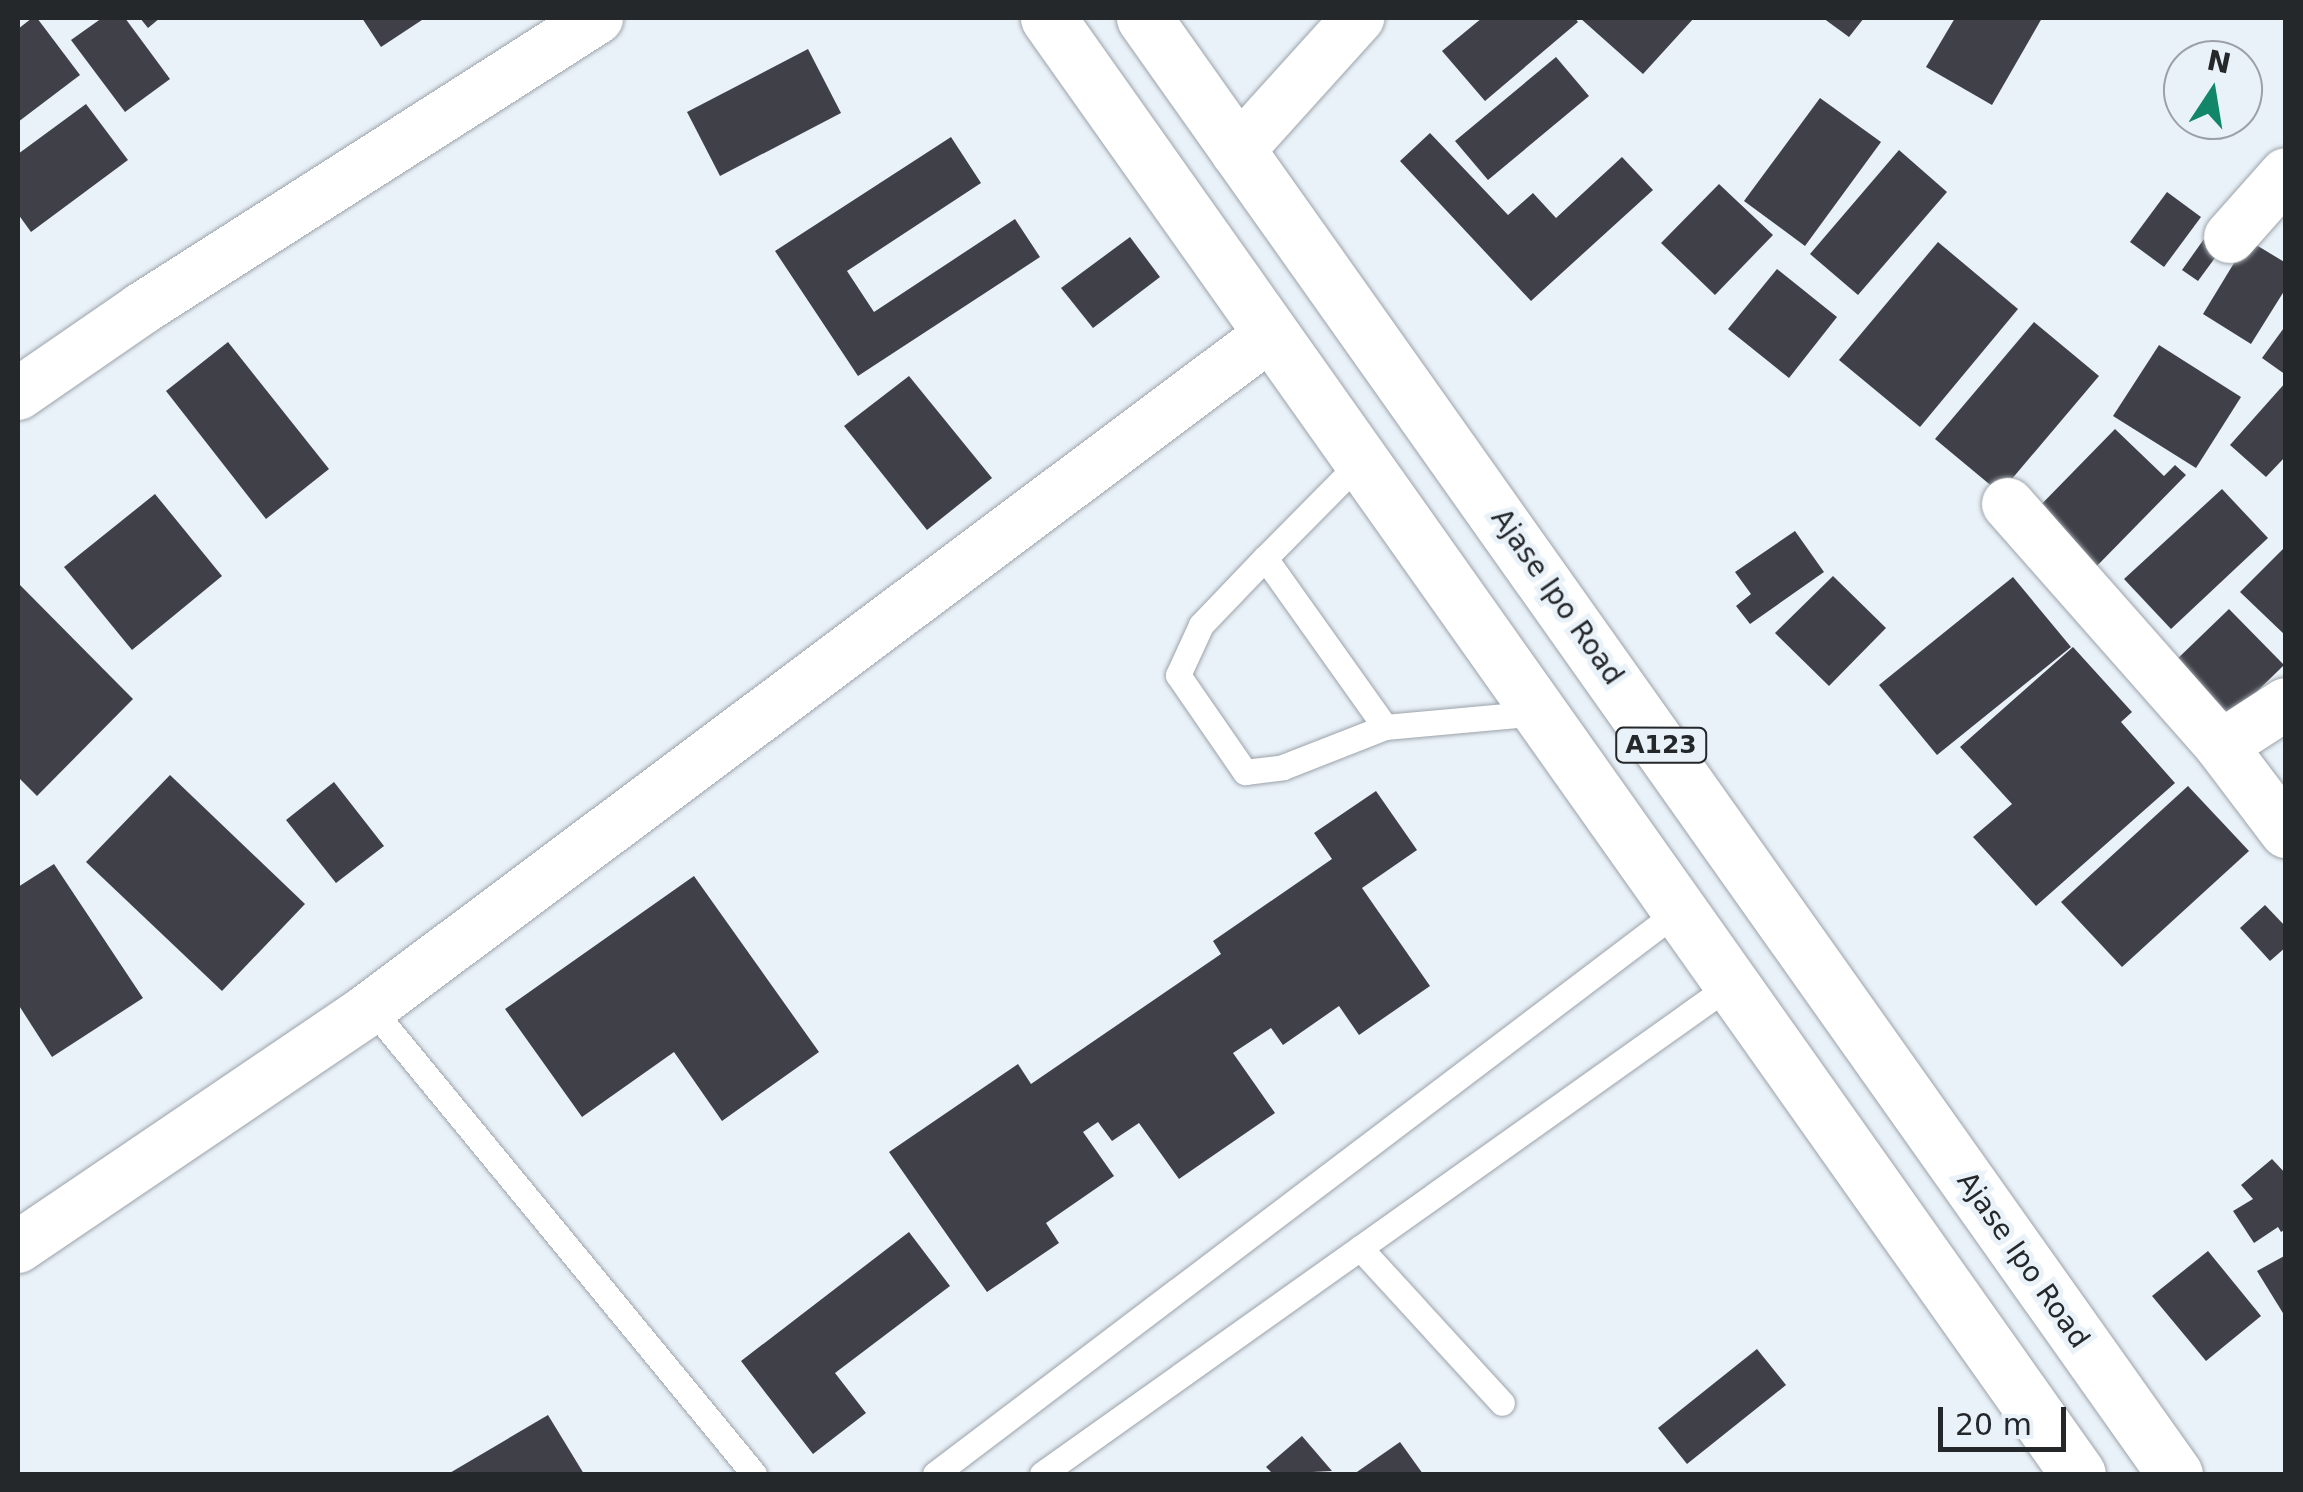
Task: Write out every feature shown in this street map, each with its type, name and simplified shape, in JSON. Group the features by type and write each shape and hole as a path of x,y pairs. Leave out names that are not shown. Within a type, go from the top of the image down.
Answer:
{"highway":[{"name":"A123","path":"1048,18 2078,1474"},
{"name":"Ajase Ipo Road","path":"1144,18 1457,454 2175,1474"}],"street":[{"path":"18,394 140,309 596,18"},
{"path":"1237,152 1358,18"},
{"path":"2230,237 2286,174"},
{"path":"18,1247 371,1008 1271,334"},
{"path":"2008,504 2221,746 2286,832"},
{"path":"2221,746 2286,704"}],"lane":[{"path":"1361,461 1200,626 1178,675 1245,772 1283,767 1385,727 1538,713"},
{"path":"1265,558 1385,727"},
{"path":"935,1474 1678,911"},
{"path":"1042,1474 1730,985"},
{"path":"371,1008 754,1474"},
{"path":"1360,1248 1502,1403"}],"building":[{"path":"37,18 80,75 18,122 18,29"},
{"path":"102,18 125,18 170,79 125,112 71,40"},
{"path":"140,18 160,18 148,28"},
{"path":"362,18 425,18 381,47"},
{"path":"1482,18 1575,18 1578,22 1485,101 1442,51"},
{"path":"1580,18 1694,18 1643,74"},
{"path":"1823,18 1864,18 1849,37"},
{"path":"1955,18 2042,18 1992,105 1926,67"},
{"path":"808,49 841,113 720,176 687,112"},
{"path":"1556,57 1589,96 1488,180 1455,141"},
{"path":"1820,98 1881,142 1805,246 1744,201"},
{"path":"86,104 128,160 31,232 18,214 18,154"},
{"path":"1430,133 1508,215 1533,193 1556,218 1622,157 1653,190 1531,301 1400,161"},
{"path":"951,137 981,183 847,271 874,312 1015,219 1040,257 858,376 775,251"},
{"path":"1899,150 1947,192 1858,295 1810,254"},
{"path":"1719,184 1773,235 1715,295 1661,243"},
{"path":"2167,192 2201,217 2164,267 2130,242"},
{"path":"1130,237 1160,277 1093,328 1061,288"},
{"path":"2204,239 2220,251 2198,281 2182,270"},
{"path":"2248,240 2286,263 2286,288 2251,344 2203,314"},
{"path":"1938,242 2018,309 1920,427 1839,360"},
{"path":"1777,269 1837,317 1789,378 1728,329"},
{"path":"2034,322 2099,376 2000,493 1935,439"},
{"path":"2286,325 2286,375 2262,358"},
{"path":"228,342 329,469 266,519 166,391"},
{"path":"2159,345 2241,397 2196,468 2113,416"},
{"path":"909,376 992,478 927,530 844,426"},
{"path":"2286,382 2286,456 2266,477 2230,445"},
{"path":"2115,429 2164,476 2175,465 2186,475 2090,573 2030,516"},
{"path":"2222,489 2268,538 2171,629 2124,579"},
{"path":"155,494 222,576 132,650 64,567"},
{"path":"1795,531 1824,572 1750,624 1736,606 1751,594 1735,572"},
{"path":"2286,546 2286,636 2240,592"},
{"path":"1833,576 1886,628 1829,686 1775,633"},
{"path":"2013,577 2071,647 1937,755 1879,685"},
{"path":"18,583 133,699 37,796 18,777"},
{"path":"2229,609 2284,665 2228,720 2172,664"},
{"path":"2073,647 2132,712 2121,722 2175,783 2036,906 1973,837 2012,804 1960,747"},
{"path":"170,775 305,904 222,991 86,862"},
{"path":"334,782 384,846 336,883 286,820"},
{"path":"2188,786 2249,851 2122,967 2061,902"},
{"path":"1376,791 1417,850 1362,888 1430,986 1359,1035 1339,1006 1283,1045 1271,1028 1233,1053 1275,1113 1179,1179 1139,1123 1112,1141 1098,1122 1083,1132 1114,1176 1046,1223 1059,1243 987,1292 889,1152 1018,1064 1031,1084 1221,954 1213,941 1332,859 1314,833"},
{"path":"54,864 143,998 52,1057 18,1004 18,887"},
{"path":"694,876 819,1052 722,1121 674,1052 582,1117 505,1009"},
{"path":"2265,905 2286,927 2286,947 2270,961 2240,928"},
{"path":"2272,1159 2286,1174 2286,1229 2281,1232 2278,1227 2254,1243 2233,1211 2253,1199 2241,1185"},
{"path":"909,1232 950,1286 835,1373 866,1413 813,1454 741,1361"},
{"path":"2208,1251 2261,1316 2206,1361 2152,1296"},
{"path":"2286,1255 2286,1318 2257,1271"},
{"path":"1757,1349 1786,1385 1687,1464 1658,1428"},
{"path":"548,1415 584,1474 448,1474"},
{"path":"1302,1436 1332,1471 1273,1474 1266,1467"},
{"path":"1400,1442 1423,1474 1354,1474"}]}
